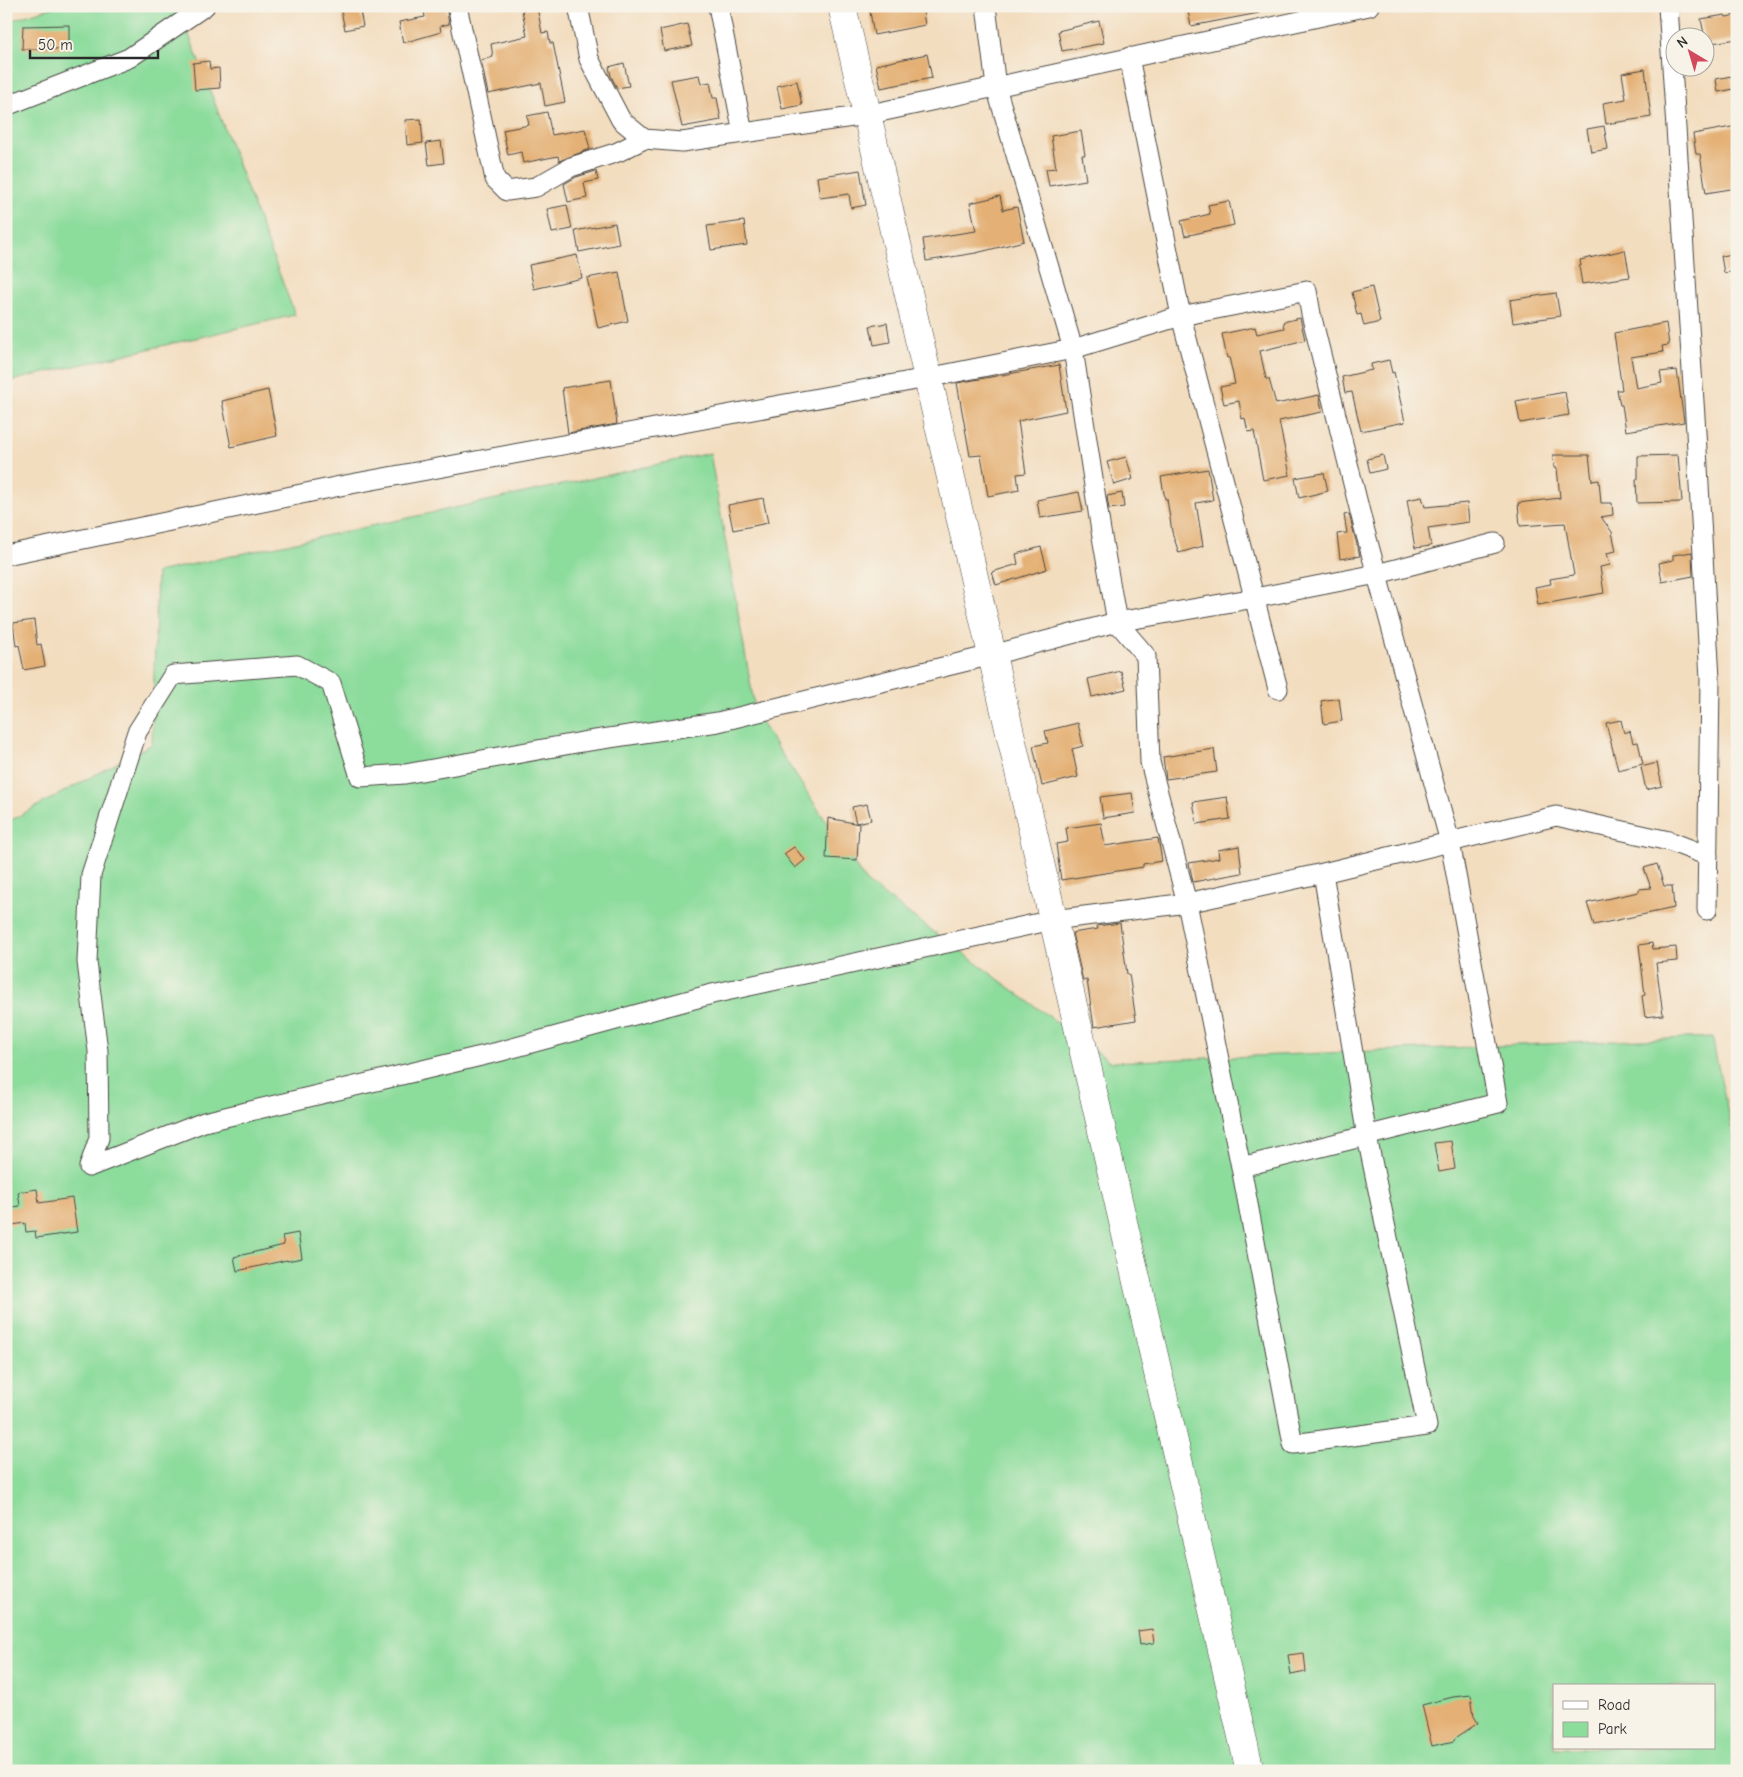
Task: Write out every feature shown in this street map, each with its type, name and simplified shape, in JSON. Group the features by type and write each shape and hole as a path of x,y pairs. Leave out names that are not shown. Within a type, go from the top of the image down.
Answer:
{"street":[{"path":"6,106 129,58 205,6"},
{"path":"457,6 495,180 507,191 536,187 571,167 618,152 644,139 682,142 866,115 1369,6"},
{"path":"578,6 589,59 620,120 644,139"},
{"path":"718,6 743,133"},
{"path":"842,6 1250,1771"},
{"path":"986,6 996,88 1073,349 1117,622 1146,656 1150,762 1187,903 1241,1167 1293,1444 1427,1426 1366,1137 1323,873"},
{"path":"1286,24 1303,6"},
{"path":"1668,6 1710,680 1707,910"},
{"path":"1129,57 1181,316 1278,689"},
{"path":"6,555 349,484 927,378 1073,349 1181,316 1307,291 1311,314 1377,574 1450,842 1498,1103 1241,1167"},
{"path":"1495,543 1377,574 1117,622 992,656 718,722 582,742 405,774 360,777 331,683 297,665 173,675 137,732 91,875 87,962 98,1051 99,1138 89,1167 204,1122 498,1052 712,994 1053,920 1187,903 1323,873 1556,816 1669,841 1708,856"}],"green space":[{"path":"57,6 178,6 295,315 6,382 6,22"},
{"path":"710,453 756,715 866,882 1111,1062 1712,1037 1737,1156 1737,1771 6,1771 6,823 152,744 157,572"}],"building":[{"path":"340,6 359,6 363,26 345,30"},
{"path":"423,6 446,6 449,24 440,26 441,32 403,43 399,22 425,17"},
{"path":"869,6 882,6 883,11 906,6 922,6 925,25 874,35"},
{"path":"1187,6 1258,6 1259,13 1191,26"},
{"path":"537,7 542,33 548,32 550,43 553,43 565,102 545,106 541,83 488,94 481,60 493,57 491,44 527,36 522,10"},
{"path":"1737,15 1737,39 1716,42 1716,28 1703,28 1701,19"},
{"path":"1099,21 1104,43 1062,51 1058,31"},
{"path":"687,24 692,46 664,51 660,30"},
{"path":"69,25 69,49 22,49 23,26"},
{"path":"927,54 932,78 881,88 876,65"},
{"path":"209,61 210,69 219,68 220,88 195,90 193,63"},
{"path":"624,63 629,86 617,88 609,67"},
{"path":"1645,69 1651,117 1606,124 1603,103 1626,99 1622,73"},
{"path":"699,75 701,84 710,82 713,98 717,98 721,120 682,127 671,80"},
{"path":"1731,76 1734,89 1718,92 1716,79"},
{"path":"797,81 802,105 782,109 777,86"},
{"path":"547,112 552,135 585,129 590,149 559,161 558,156 523,163 521,152 508,155 503,130 529,125 527,116"},
{"path":"421,119 423,143 407,145 405,120"},
{"path":"1604,126 1608,149 1591,152 1587,129"},
{"path":"1737,126 1737,188 1706,193 1700,154 1696,154 1693,134"},
{"path":"1081,131 1085,155 1082,155 1086,180 1049,186 1046,169 1056,168 1051,136"},
{"path":"441,141 444,163 429,165 426,143"},
{"path":"860,170 866,205 851,208 849,194 820,198 817,177"},
{"path":"596,171 598,180 584,183 587,198 568,202 564,184 576,177"},
{"path":"1000,196 1003,210 1017,207 1024,241 976,253 926,261 923,239 976,231 970,203"},
{"path":"1229,201 1234,225 1185,236 1181,221 1210,214 1208,205"},
{"path":"567,205 572,229 552,233 547,209"},
{"path":"744,221 747,245 711,250 707,226"},
{"path":"615,223 619,244 579,252 575,231"},
{"path":"1625,250 1630,277 1582,284 1580,260"},
{"path":"1737,253 1737,271 1724,273 1721,256"},
{"path":"577,255 582,278 534,289 529,265"},
{"path":"619,272 628,321 598,328 587,278"},
{"path":"1372,287 1380,322 1364,326 1361,314 1357,315 1352,292"},
{"path":"1556,293 1560,316 1513,323 1510,300"},
{"path":"1300,318 1305,340 1260,351 1266,379 1269,379 1276,404 1319,395 1322,412 1279,421 1290,475 1263,480 1254,431 1248,432 1245,418 1242,419 1239,401 1224,404 1220,387 1235,384 1222,334 1255,327 1257,334 1284,328 1283,322"},
{"path":"887,323 890,342 874,345 870,326"},
{"path":"1666,323 1669,345 1662,346 1663,352 1631,357 1636,388 1662,383 1660,372 1677,370 1684,422 1626,431 1622,405 1620,405 1617,390 1622,390 1614,333"},
{"path":"1389,360 1392,373 1394,372 1405,422 1361,431 1352,392 1345,393 1342,377 1372,370 1371,364"},
{"path":"1059,365 1066,411 1018,421 1026,473 1017,474 1019,490 988,496 981,455 970,456 957,383"},
{"path":"611,380 617,424 568,433 562,388"},
{"path":"268,390 277,436 231,447 222,401"},
{"path":"1565,392 1569,415 1520,423 1516,401"},
{"path":"1383,455 1386,469 1370,473 1367,459"},
{"path":"1553,455 1589,455 1592,481 1599,480 1601,503 1612,503 1613,515 1601,517 1612,532 1616,551 1607,553 1610,565 1600,567 1604,593 1538,605 1535,587 1551,584 1550,579 1574,575 1565,523 1520,526 1518,503 1560,498 1557,468 1554,468"},
{"path":"1678,455 1682,502 1637,503 1636,479 1638,479 1638,456"},
{"path":"1126,457 1133,479 1114,485 1107,462"},
{"path":"1208,469 1213,500 1196,503 1203,546 1179,553 1172,532 1167,499 1165,499 1161,477"},
{"path":"1324,473 1328,491 1299,498 1295,478"},
{"path":"1079,492 1083,511 1040,518 1037,500"},
{"path":"1122,493 1124,507 1109,509 1107,496"},
{"path":"1422,497 1425,507 1467,503 1469,522 1428,528 1431,546 1415,548 1407,500"},
{"path":"763,498 768,523 733,530 728,505"},
{"path":"1349,514 1360,556 1340,559 1337,534 1347,533 1344,515"},
{"path":"1041,547 1047,569 996,585 992,572 1018,564 1016,554"},
{"path":"1692,552 1693,576 1662,582 1659,563 1673,560 1673,555"},
{"path":"34,620 37,645 41,644 45,666 24,670 19,645 16,646 13,623"},
{"path":"1121,671 1126,689 1092,697 1088,679"},
{"path":"1339,698 1342,721 1324,724 1321,701"},
{"path":"1621,720 1624,733 1630,731 1633,743 1638,742 1643,764 1618,770 1606,723"},
{"path":"1078,723 1083,746 1072,749 1078,777 1042,786 1033,746 1048,743 1045,731"},
{"path":"1214,749 1217,772 1166,779 1163,757"},
{"path":"1657,763 1662,786 1646,790 1641,767"},
{"path":"1132,793 1135,813 1103,818 1100,797"},
{"path":"1227,797 1230,819 1197,824 1193,802"},
{"path":"867,804 871,820 856,823 852,807"},
{"path":"828,818 859,824 857,860 826,858"},
{"path":"1101,823 1105,846 1158,838 1162,861 1143,864 1143,867 1061,880 1056,844 1068,842 1066,828"},
{"path":"1239,846 1242,873 1193,882 1189,863 1219,858 1218,850"},
{"path":"794,847 805,860 795,868 784,854"},
{"path":"1657,864 1664,886 1672,886 1674,908 1594,925 1587,903 1639,892 1639,889 1651,888 1644,868"},
{"path":"1120,923 1136,1020 1094,1027 1087,980 1083,981 1072,933 1098,929 1097,926"},
{"path":"1652,943 1653,949 1676,947 1677,961 1656,963 1663,1015 1645,1017 1642,996 1645,995 1639,945"},
{"path":"1451,1141 1455,1169 1439,1172 1434,1143"},
{"path":"37,1189 39,1203 72,1198 77,1232 36,1238 35,1231 26,1232 25,1223 6,1226 6,1208 20,1206 18,1192"},
{"path":"298,1233 302,1258 237,1271 234,1257 284,1245 282,1236"},
{"path":"1152,1629 1154,1643 1140,1645 1138,1631"},
{"path":"1304,1653 1306,1672 1291,1675 1288,1655"},
{"path":"1471,1695 1474,1716 1478,1723 1454,1739 1454,1741 1432,1746 1422,1705 1453,1697"}]}
